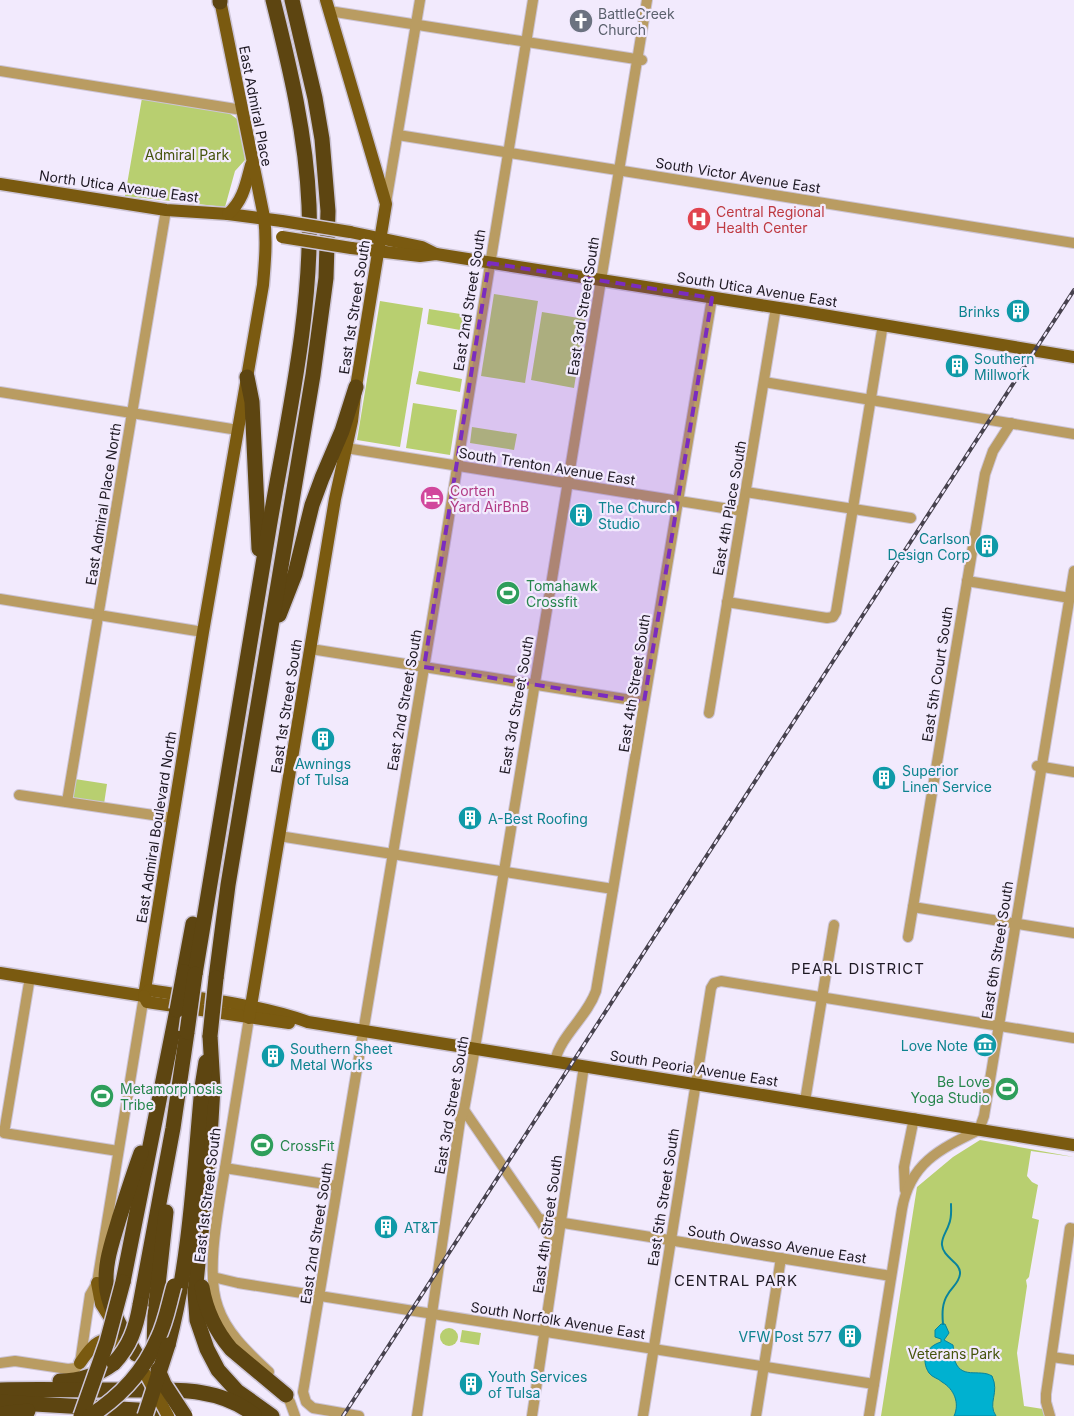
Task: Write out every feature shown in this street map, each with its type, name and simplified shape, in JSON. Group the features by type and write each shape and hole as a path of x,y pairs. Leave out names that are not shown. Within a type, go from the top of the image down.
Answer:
{"highway":[{"path":"185,1416 164,1384 152,1371 155,1313 163,1242 180,1031 226,787 261,576 304,314 308,258 309,208 304,140 292,74 273,0"},
{"path":"145,1416 168,1345 181,1284 187,1243 202,1087 228,885 319,340 328,251 328,211 322,139 312,82 292,0"},
{"path":"247,377 252,402 261,576"},
{"path":"268,645 295,574 312,505 342,431 356,387"},
{"path":"136,1354 110,1303 106,1269 130,1182 158,1107 180,1031"},
{"path":"210,1036 213,1087 209,1154 195,1306 199,1328 206,1349 218,1370 247,1399 272,1416"},
{"path":"75,1411 108,1342 124,1282 158,1107"},
{"path":"0,1384 75,1380 87,1377 104,1370 114,1363 124,1351 136,1326 173,1128"},
{"path":"90,1416 117,1396 144,1365 158,1338 187,1243"},
{"path":"198,1267 209,1316 223,1340 231,1349 286,1395"},
{"path":"0,1390 188,1390 219,1397 249,1412"},
{"path":"0,1402 75,1411"},
{"path":"0,1414 136,1410 176,1416"}],"main road":[{"name":"East Admiral Place","path":"220,1 266,235"},
{"path":"328,5 386,204"},
{"path":"228,214 238,204 252,161"},
{"name":"North Utica Avenue East","path":"0,184 166,210 264,218"},
{"name":"East 1st Street South","path":"250,1013 334,506 352,422 386,204"},
{"name":"South Utica Avenue East","path":"264,218 381,237 422,247 436,254"},
{"name":"South Utica Avenue East","path":"266,235 378,252 420,256 436,254 883,324 1074,357"},
{"name":"East Admiral Boulevard North","path":"144,996 203,632 263,285 266,235"},
{"path":"0,973 144,996"},
{"name":"South Peoria Avenue East","path":"144,996 147,1002 250,1013 292,1023 308,1022 363,1030 1074,1144"},
{"path":"97,1283 99,1298 106,1315 136,1354 152,1371 168,1416"},
{"path":"80,1363 91,1347 103,1340 114,1341 136,1354"}],"street":[{"name":"East 1st Street South","path":"386,204 420,0"},
{"name":"East 2nd Street South","path":"359,1416 317,1409 307,1404 303,1392 424,667 532,0"},
{"name":"East 3rd Street South","path":"417,1416 459,1130 475,1048 502,872 568,483 600,280 640,60 647,0"},
{"path":"328,5 416,23 640,60"},
{"path":"0,71 242,110"},
{"name":"South Victor Avenue East","path":"398,135 1074,243"},
{"name":"East Admiral Place North","path":"67,802 166,210"},
{"name":"East 4th Street South","path":"555,1061 558,1050 592,1002 596,991 712,298"},
{"name":"East 4th Place South","path":"709,713 776,307"},
{"path":"727,602 827,618 833,617 836,612 883,324"},
{"path":"764,382 1074,434"},
{"path":"0,392 238,430"},
{"name":"East 5th Court South","path":"908,937 966,581 988,461 1011,423"},
{"name":"South Trenton Avenue East","path":"346,448 742,511"},
{"path":"746,492 911,518"},
{"name":"East 6th Street South","path":"979,1130 985,1113 1039,766 1072,592 1074,571"},
{"path":"966,581 1072,592"},
{"path":"0,599 203,632"},
{"path":"311,648 644,702"},
{"path":"1039,766 1074,772"},
{"path":"19,795 173,818"},
{"path":"279,836 613,889"},
{"path":"913,907 1074,932"},
{"path":"805,1101 834,925"},
{"path":"30,977 4,1133 118,1151"},
{"name":"East 5th Street South","path":"643,1416 710,988 714,983 721,981 822,998"},
{"name":"East Admiral Boulevard North","path":"80,1363 90,1296 97,1283 144,996"},
{"path":"822,998 1074,1038"},
{"name":"East 1st Street South","path":"250,1013 219,1209 213,1277 218,1308 226,1324 235,1337 274,1377 286,1395"},
{"name":"East 4th Street South","path":"532,1416 584,1066"},
{"path":"464,1110 539,1219 553,1246 554,1271"},
{"path":"868,1416 904,1194 904,1167 914,1118"},
{"path":"904,1194 915,1174 929,1159 955,1142 979,1130"},
{"path":"225,1168 338,1186"},
{"name":"South Owasso Avenue East","path":"539,1219 891,1276"},
{"path":"1050,1416 1046,1394 1069,1266 1072,1229"},
{"path":"756,1416 781,1258"},
{"name":"South Norfolk Avenue East","path":"213,1277 238,1283 433,1315 874,1384"},
{"path":"218,1308 221,1292 226,1287 238,1283"},
{"path":"1052,1357 1074,1360"},
{"path":"0,1363 15,1362 68,1369 76,1368 80,1363"},
{"path":"286,1395 295,1416"}],"highlighted area":[{"path":"489,263 712,298 644,702 424,667"}],"green space":[{"name":"Admiral Park","path":"142,98 229,112 237,119 245,160 235,171 225,207 125,196"},
{"path":"494,294 538,301 525,383 481,376"},
{"path":"380,301 423,308 400,447 357,440"},
{"path":"429,309 473,316 471,332 427,324"},
{"path":"542,312 585,319 574,388 531,380"},
{"path":"419,371 462,379 460,392 416,384"},
{"path":"413,403 457,410 450,455 406,448"},
{"path":"472,427 517,434 514,450 470,443"},
{"path":"75,779 107,784 104,804 73,799"},
{"name":"Veterans Park","path":"980,1140 1074,1157 1031,1151 1027,1176 1038,1185 1032,1218 1039,1220 1029,1277 1026,1280 1027,1286 1017,1353 1024,1406 1043,1409 1045,1416 881,1416 917,1187 953,1157"},
{"path":"449,1328 455,1331 458,1337 455,1343 449,1346 443,1343 440,1337 443,1331"},
{"path":"462,1330 481,1333 479,1345 460,1342"}],"water":[{"path":"941,1324 945,1324 949,1333 944,1340 953,1345 954,1358 957,1365 965,1372 992,1376 995,1388 993,1407 996,1416 954,1416 956,1401 953,1392 929,1373 925,1363 926,1354 929,1350 941,1342 941,1339 935,1337 935,1330"}],"waterway":[{"path":"943,1324 945,1301 960,1274 958,1266 945,1253 942,1245 943,1237 951,1219 951,1204"}],"railway":[{"path":"343,1416 1074,290"}],"place":[{"name":"BattleCreek Church","path":"581,21"},
{"name":"Central Regional Health Center","path":"699,219"},
{"name":"Brinks","path":"1018,311"},
{"name":"Southern Millwork","path":"957,366"},
{"name":"Corten Yard AirBnB","path":"432,498"},
{"name":"The Church Studio","path":"581,515"},
{"name":"Carlson Design Corp","path":"987,546"},
{"name":"Tomahawk Crossfit","path":"508,593"},
{"name":"Awnings of Tulsa","path":"323,739"},
{"name":"Superior Linen Service","path":"884,778"},
{"name":"A-Best Roofing","path":"470,818"},
{"name":"Love Note","path":"985,1045"},
{"name":"Southern Sheet Metal Works","path":"273,1056"},
{"name":"Be Love Yoga Studio","path":"1007,1089"},
{"name":"Metamorphosis Tribe","path":"102,1096"},
{"name":"CrossFit","path":"262,1145"},
{"name":"AT&T","path":"386,1227"},
{"name":"VFW Post 577","path":"850,1336"},
{"name":"Youth Services of Tulsa","path":"471,1384"}],"district":[{"name":"PEARL DISTRICT","path":"858,968"},
{"name":"CENTRAL PARK","path":"736,1280"}]}
